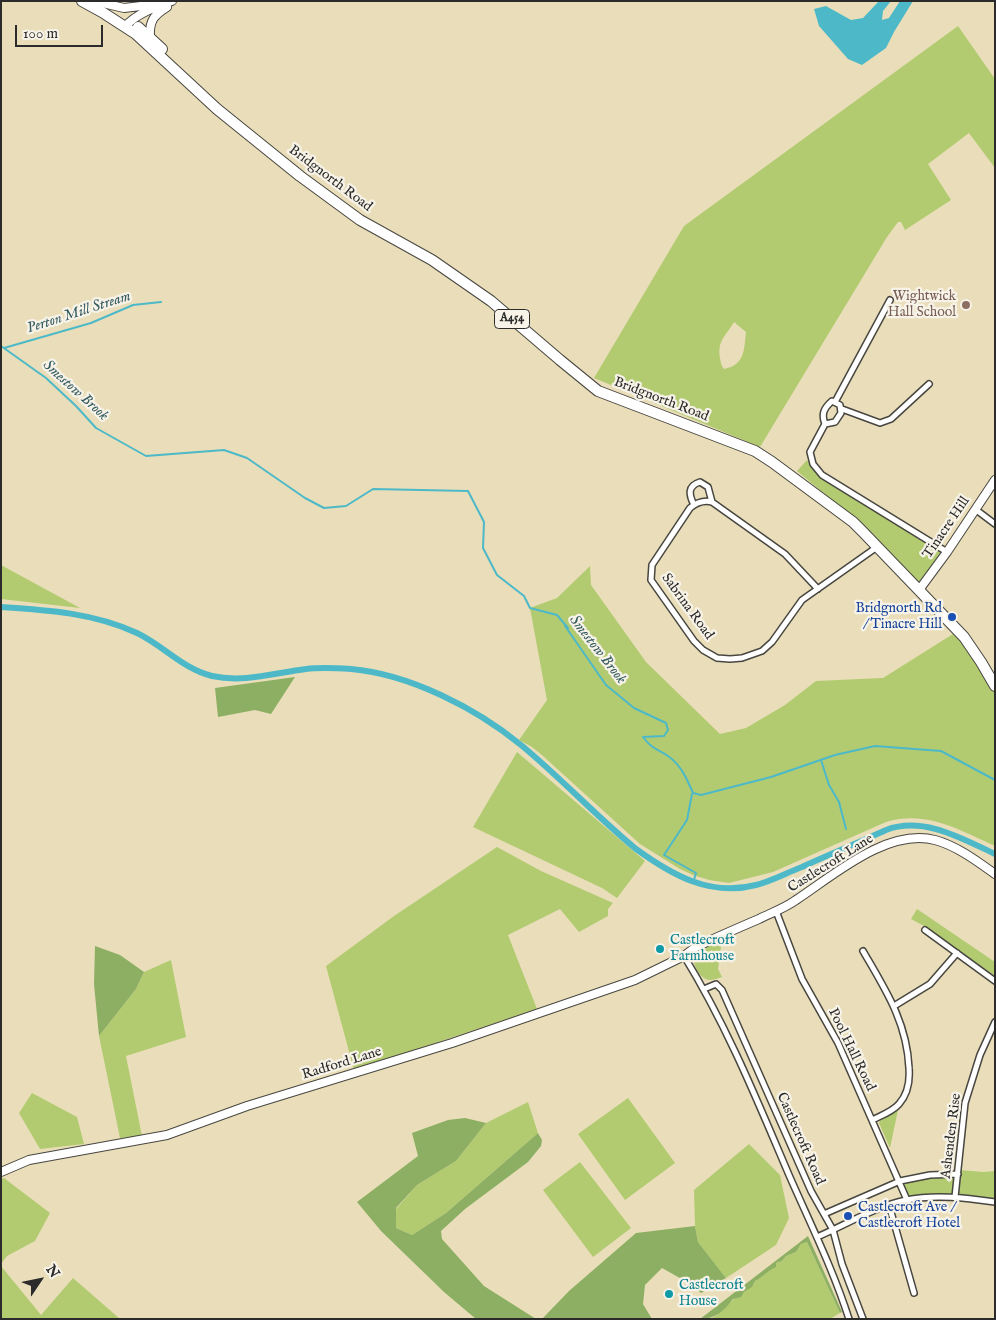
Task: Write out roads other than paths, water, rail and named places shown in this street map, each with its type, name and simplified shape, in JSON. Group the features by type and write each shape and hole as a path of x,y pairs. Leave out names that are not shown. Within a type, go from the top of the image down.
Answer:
{"highway":[{"name":"Bridgnorth Road","path":"84,1 128,23 150,37 197,89"},
{"name":"Bridgnorth Road","path":"128,23 217,109 300,176 360,220 432,260 491,301 598,391 755,451 853,522 964,637 995,686"}],"street":[{"path":"94,1 124,8 169,2"},
{"path":"150,37 149,27 151,20 177,1"},
{"path":"128,23 169,2"},
{"path":"835,402 890,300"},
{"path":"929,384 891,419 884,423 842,409 840,405 832,401 822,414 825,424 810,452 813,464 822,475 947,552"},
{"path":"825,424 835,422 842,409"},
{"name":"Tinacre Hill","path":"919,590 995,480"},
{"path":"712,502 708,487 700,482 693,484 689,494 694,505 706,501 712,502 785,554 818,589"},
{"name":"Sabrina Road","path":"694,505 690,508 652,565 650,574 651,580 694,641 703,650 716,658 742,658 762,652 772,642 798,604 878,547"},
{"path":"975,509 995,524"},
{"name":"Castlecroft Lane","path":"684,956 696,947 796,901 825,880 878,848 890,843 911,838 935,840 976,860 995,874"},
{"name":"Pool Hall Road","path":"776,911 802,979 838,1043 907,1200"},
{"path":"926,930 995,981"},
{"path":"862,951 894,1006 906,1035 909,1066 908,1088 900,1103 895,1108 872,1120"},
{"path":"894,1006 930,984 957,953"},
{"name":"Castlecroft Road","path":"684,956 704,989 743,1069 817,1237 849,1319"},
{"name":"Radford Lane","path":"1,1172 29,1160 167,1135 247,1106 452,1043 636,980 684,956"},
{"name":"Castlecroft Road","path":"704,989 716,984 722,990 811,1191 833,1230 842,1264 863,1319"},
{"name":"Ashenden Rise","path":"955,1197 965,1103 980,1055 995,1022"},
{"path":"824,1214 900,1181 930,1175 958,1174"},
{"path":"817,1237 889,1205 907,1200 955,1197 995,1202"},
{"path":"889,1205 914,1293"}],"water":[{"path":"879,1 891,1 883,11 882,20 889,18 900,1 913,1 886,48 862,65 848,59 819,26 814,9 826,6 851,20 863,18"}],"waterway":[{"name":"Perton Mill Stream","path":"4,348 91,323 133,305 161,302"},
{"name":"Smestow Brook","path":"1,346 46,378 96,428 146,456 224,450 247,458 305,498 324,508 346,506 373,489 468,491 484,522 483,548 497,575 524,596 530,608 557,615 568,628 565,626 606,685 634,708 666,723 668,730 664,736 643,737 652,747 668,756 677,764 693,793 701,795 771,777 835,755 875,746 941,751 995,780"},
{"path":"1,607 70,614 121,626 147,638 192,668 212,676 247,678 311,668 334,668 373,672 418,685 463,706 503,731 536,758 636,849 678,875 707,886 739,888 756,885 886,830 900,826 928,827 942,831 995,854"},
{"path":"821,760 829,785 839,802 846,829"},
{"path":"692,794 687,820 664,855 696,873 693,883"}],"place":[{"name":"Wightwick Hall School","path":"966,305"},
{"name":"Bridgnorth Rd / Tinacre Hill","path":"952,617"},
{"name":"Castlecroft Farmhouse","path":"660,949"},
{"name":"Castlecroft Ave / Castlecroft Hotel","path":"848,1216"},
{"name":"Castlecroft House","path":"669,1294"}]}
